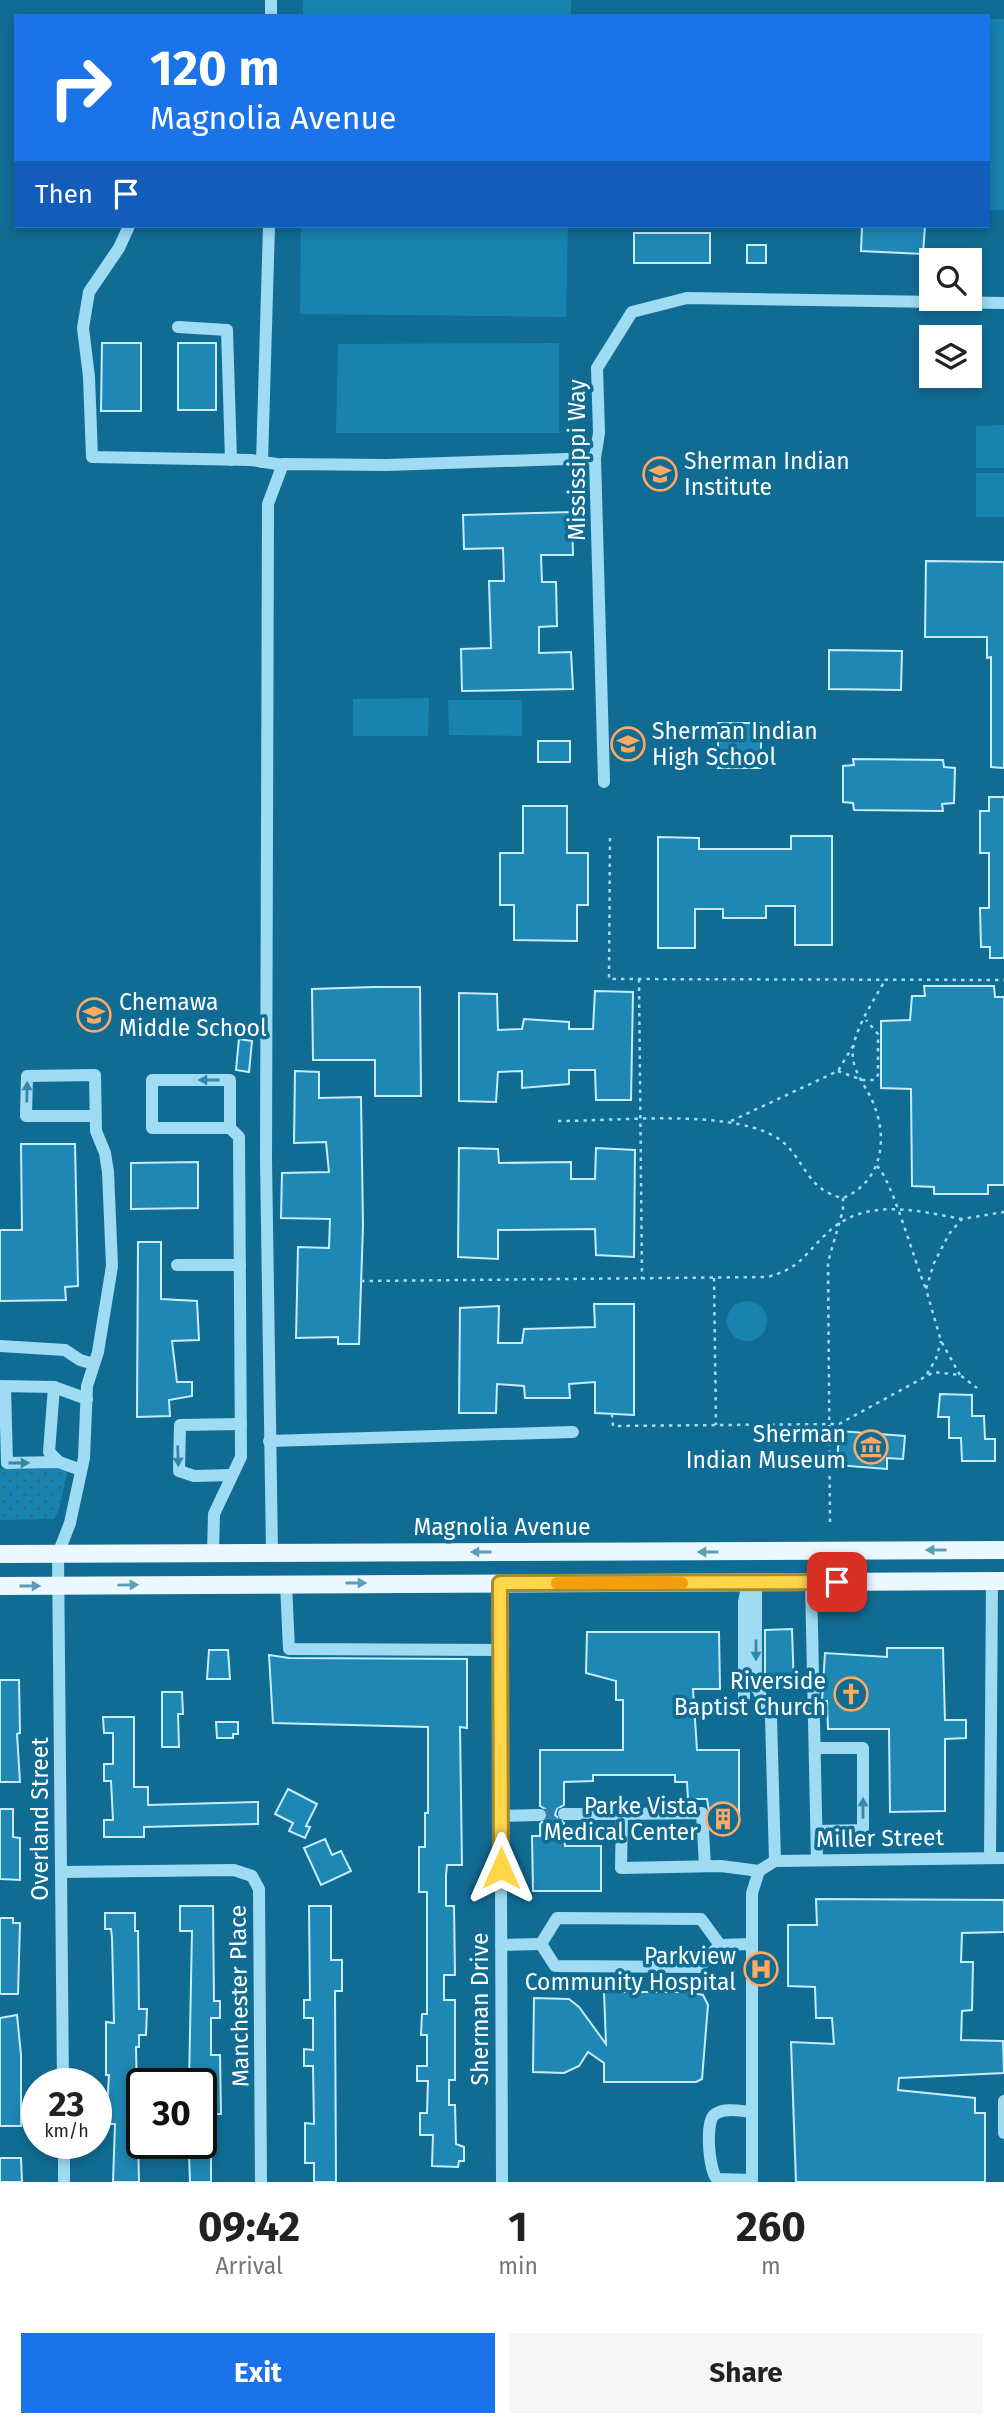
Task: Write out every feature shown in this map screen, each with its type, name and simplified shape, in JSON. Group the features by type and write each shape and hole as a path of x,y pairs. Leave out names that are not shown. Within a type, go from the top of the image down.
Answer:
{"main road":[{"name":"Magnolia Avenue","path":"0,1554 1004,1550"},
{"path":"749,1552 752,1582"},
{"path":"0,1586 998,1581"}],"street":[{"path":"128,228 119,248 89,292 83,328 89,377 92,457 231,460 283,465 595,458"},
{"path":"262,462 269,228"},
{"name":"Mississippi Way","path":"604,782 595,458 599,433 597,368 632,312 687,298 1004,303"},
{"path":"178,327 227,330 231,460"},
{"path":"272,1552 266,1159 268,504 283,465"},
{"path":"58,1554 70,1524 81,1470 87,1386 94,1364 112,1266 107,1172 95,1116 95,1075 27,1076 26,1116 95,1116"},
{"path":"213,1552 214,1514 242,1457 239,1137 230,1128 230,1080 152,1080 152,1128 230,1128"},
{"path":"177,1265 240,1265"},
{"path":"0,1346 65,1350 80,1360 94,1364"},
{"path":"81,1470 59,1462 7,1463 3,1387 54,1387 87,1399"},
{"path":"54,1387 49,1452 59,1462"},
{"path":"232,1475 194,1476 179,1471 177,1433 180,1425 241,1424"},
{"path":"270,1441 573,1432"},
{"name":"Overland Street","path":"58,1554 63,2068"},
{"path":"990,1858 998,1581"},
{"path":"744,1702 744,1602 752,1582"},
{"path":"622,1814 621,1868 705,1866 759,1871 775,1861 771,1717 756,1686 752,1582"},
{"path":"811,1582 817,1860"},
{"name":"Sherman Drive","path":"500,1583 502,2182"},
{"path":"286,1584 289,1648 500,1650"},
{"path":"815,1748 863,1748 863,1830 817,1831"},
{"path":"564,1814 702,1813 705,1866"},
{"path":"501,1816 540,1815"},
{"name":"Miller Street","path":"775,1861 1004,1858"},
{"name":"Manchester Place","path":"61,1872 234,1870 252,1876 259,1889 261,2182"},
{"path":"752,2112 726,2110 715,2114 711,2120 709,2164 717,2179 752,2181 752,2112 752,1944 752,1893 759,1871"},
{"path":"541,1944 557,1918 701,1919 720,1945"},
{"path":"501,1945 541,1944"},
{"path":"541,1944 555,1966 699,1968 720,1945 752,1944"},
{"path":"1004,2101 1004,2133"},
{"path":"64,2159 64,2182"}],"path":[{"path":"610,838 609,979 1004,980"},
{"path":"639,979 642,1279"},
{"path":"731,1121 838,1071 855,1043 885,980"},
{"path":"838,1071 862,1080 875,1080 878,1074 878,1034 866,1019"},
{"path":"843,1198 865,1185 882,1149 881,1125 853,1059 855,1043"},
{"path":"558,1121 731,1121 758,1127 778,1138 796,1155 818,1189 843,1198"},
{"path":"876,1166 892,1189 895,1209 926,1289 941,1341 960,1375 976,1388"},
{"path":"830,1522 828,1262 843,1210 843,1198"},
{"path":"361,1281 767,1277 786,1273 803,1262 837,1224 849,1216 880,1207 962,1219 1004,1212"},
{"path":"926,1289 933,1262 949,1234 962,1219"},
{"path":"714,1277 716,1425"},
{"path":"925,1376 936,1359 941,1341"},
{"path":"612,1414 613,1426 839,1424 934,1372 960,1375"}],"shaded area":[{"path":"303,0 571,0 571,14 303,14"},
{"path":"990,19 1004,19 1004,210 990,210"},
{"path":"301,228 568,228 566,317 300,314"},
{"path":"559,343 559,433 336,433 338,344"},
{"path":"1004,425 1004,468 976,468 976,426"},
{"path":"976,473 1004,473 1004,517 976,517"},
{"path":"429,698 428,736 353,736 353,699"},
{"path":"448,700 522,700 522,736 449,735"},
{"path":"747,1301 761,1307 767,1321 761,1335 747,1341 733,1335 727,1321 733,1307"},
{"path":"0,1469 68,1469 59,1509 54,1519 0,1520"}],"building":[{"path":"862,228 925,228 923,248 919,248 919,254 861,251"},
{"path":"634,233 710,233 710,263 634,263"},
{"path":"747,245 766,245 766,263 747,263"},
{"path":"102,343 141,343 141,411 101,411"},
{"path":"178,343 216,343 216,410 178,410"},
{"path":"572,512 573,555 541,555 542,582 556,582 557,626 539,627 539,653 571,652 573,689 462,691 461,649 491,648 489,581 504,581 503,548 464,549 463,515"},
{"path":"926,561 1004,562 1004,768 991,767 991,657 987,658 987,637 925,637"},
{"path":"829,650 902,651 901,690 829,689"},
{"path":"718,723 761,723 761,768 718,768"},
{"path":"538,741 570,741 570,762 538,762"},
{"path":"853,759 943,760 944,767 955,768 954,803 942,804 943,811 854,810 853,803 843,802 843,766 854,765"},
{"path":"989,797 1004,797 1004,958 990,958 990,947 981,947 980,908 989,908 989,853 980,853 980,811 989,811"},
{"path":"523,806 567,806 567,853 588,853 588,905 577,905 577,941 514,940 514,905 500,905 500,853 523,853"},
{"path":"791,836 832,836 832,945 795,945 795,906 766,906 766,918 723,918 723,909 695,909 695,948 658,948 658,837 699,838 699,849 791,849"},
{"path":"924,986 994,986 995,997 1004,997 1004,1185 988,1185 988,1194 934,1194 934,1187 912,1186 911,1089 881,1088 881,1021 910,1020 912,996 925,996"},
{"path":"420,987 421,1096 375,1096 375,1060 313,1060 312,989"},
{"path":"595,991 633,992 631,1100 596,1100 595,1070 569,1070 569,1084 522,1088 522,1071 498,1072 496,1102 459,1101 459,993 497,994 498,1030 522,1029 524,1019 569,1022 569,1029 593,1029"},
{"path":"239,1039 252,1041 249,1072 236,1070"},
{"path":"295,1071 319,1072 319,1098 361,1097 363,1226 359,1344 338,1344 338,1337 296,1338 298,1247 329,1248 330,1219 281,1218 282,1173 329,1172 326,1142 294,1143"},
{"path":"21,1144 75,1144 78,1286 65,1287 66,1300 0,1301 0,1230 22,1230"},
{"path":"459,1148 498,1149 499,1163 571,1162 571,1179 595,1179 596,1148 635,1150 634,1257 596,1255 595,1229 498,1230 498,1259 458,1257"},
{"path":"198,1162 198,1208 131,1209 131,1163"},
{"path":"138,1242 161,1242 161,1299 197,1301 199,1340 172,1341 177,1382 192,1382 192,1396 169,1400 170,1416 137,1417"},
{"path":"594,1304 634,1304 634,1415 595,1413 595,1382 569,1384 570,1398 525,1398 524,1386 497,1384 496,1413 459,1413 460,1308 499,1306 498,1343 522,1343 524,1329 595,1327"},
{"path":"940,1394 972,1395 972,1416 984,1416 985,1439 995,1439 995,1461 962,1461 961,1438 949,1438 949,1417 938,1417"},
{"name":"Sherman Indian Museum","path":"839,1431 905,1436 903,1459 887,1458 887,1469 837,1465"},
{"path":"792,1629 794,1689 768,1690 765,1684 765,1630"},
{"path":"587,1632 719,1632 720,1689 693,1689 697,1750 739,1750 739,1823 711,1823 707,1799 688,1799 687,1782 675,1782 675,1775 593,1775 593,1781 564,1782 564,1805 557,1809 555,1815 564,1823 565,1846 601,1846 601,1891 533,1891 532,1836 540,1836 540,1824 549,1815 547,1810 540,1806 540,1750 623,1750 623,1700 616,1700 616,1681 586,1673"},
{"path":"887,1648 943,1648 945,1720 966,1720 966,1738 945,1739 945,1811 890,1812 889,1729 828,1729 827,1701 822,1701 825,1653 887,1657"},
{"path":"209,1650 228,1650 230,1679 207,1679"},
{"path":"269,1655 289,1658 467,1659 467,1728 460,1727 462,1865 447,1865 446,1875 446,1906 454,1906 455,1975 444,1975 444,2000 455,2000 455,2080 449,2080 449,2105 455,2105 456,2144 464,2147 464,2161 459,2161 458,2167 432,2166 433,2135 420,2135 420,2113 427,2113 428,2081 417,2081 417,2066 427,2066 427,2035 421,2035 422,2014 427,2014 427,1892 419,1892 419,1847 425,1847 425,1813 428,1813 428,1727 273,1723"},
{"path":"0,1680 19,1680 20,1733 17,1734 20,1782 0,1782"},
{"path":"162,1692 182,1692 183,1714 178,1714 179,1747 162,1747"},
{"path":"103,1717 134,1717 134,1787 148,1787 148,1805 258,1802 258,1824 144,1827 144,1837 104,1837 104,1820 113,1820 111,1781 104,1781 104,1764 113,1764 113,1733 104,1733"},
{"path":"216,1722 238,1722 238,1734 233,1734 233,1738 217,1738"},
{"path":"288,1789 317,1804 306,1826 310,1827 305,1838 289,1831 293,1823 275,1814"},
{"path":"0,1809 13,1809 13,1837 20,1838 20,1880 0,1879"},
{"path":"325,1839 332,1855 341,1851 351,1871 321,1885 304,1848"},
{"path":"816,1899 1004,1900 1004,1932 962,1933 961,1962 973,1962 972,2010 962,2011 961,2040 1003,2041 1004,2073 899,2078 898,2090 975,2098 975,2113 985,2113 985,2182 796,2182 791,2042 834,2044 832,2018 816,2018 815,1987 788,1986 788,1925 817,1925"},
{"path":"180,1906 213,1906 214,2001 220,2001 220,2018 211,2018 211,2055 220,2055 221,2114 217,2114 217,2068 189,2068 192,1931 180,1931"},
{"path":"309,1906 331,1906 331,1960 342,1960 342,1991 335,1991 336,2182 314,2182 314,2163 305,2163 305,2123 314,2124 313,2066 304,2066 304,2049 313,2050 313,2018 304,2018 304,2000 310,2000"},
{"path":"105,1913 135,1913 135,1931 138,1931 139,2009 147,2009 146,2035 139,2035 139,2047 136,2047 136,2068 126,2068 126,2159 138,2159 139,2182 113,2182 115,2124 112,2124 112,2068 106,2068 106,2022 114,2023 112,1937 111,1929 105,1929"},
{"path":"0,1918 13,1918 13,1923 20,1923 18,1994 0,1994"},
{"path":"604,1992 689,1992 703,1995 708,2005 702,2079 696,2082 604,2082 604,2063 588,2052 579,2066 564,2073 533,2072 534,1998 569,1999 579,2007 606,2044"},
{"path":"17,2015 21,2055 21,2126 0,2126 0,2018"},
{"path":"0,2158 21,2158 22,2182 0,2182"},
{"path":"189,2159 211,2159 211,2182 190,2182"}],"tunnel":[{"path":"540,1815 564,1814"}],"slow traffic":[{"path":"557,1583 682,1583"}],"place":[{"name":"Sherman Indian Institute","path":"660,474"},
{"name":"Sherman Indian High School","path":"628,744"},
{"name":"Chemawa Middle School","path":"94,1015"},
{"name":"Sherman Indian Museum","path":"871,1447"},
{"name":"Riverside Baptist Church","path":"851,1694"},
{"name":"Parke Vista Medical Center","path":"723,1819"},
{"name":"Parkview Community Hospital","path":"761,1969"}],"route":[{"path":"501,1868 500,1583 837,1582"}]}
